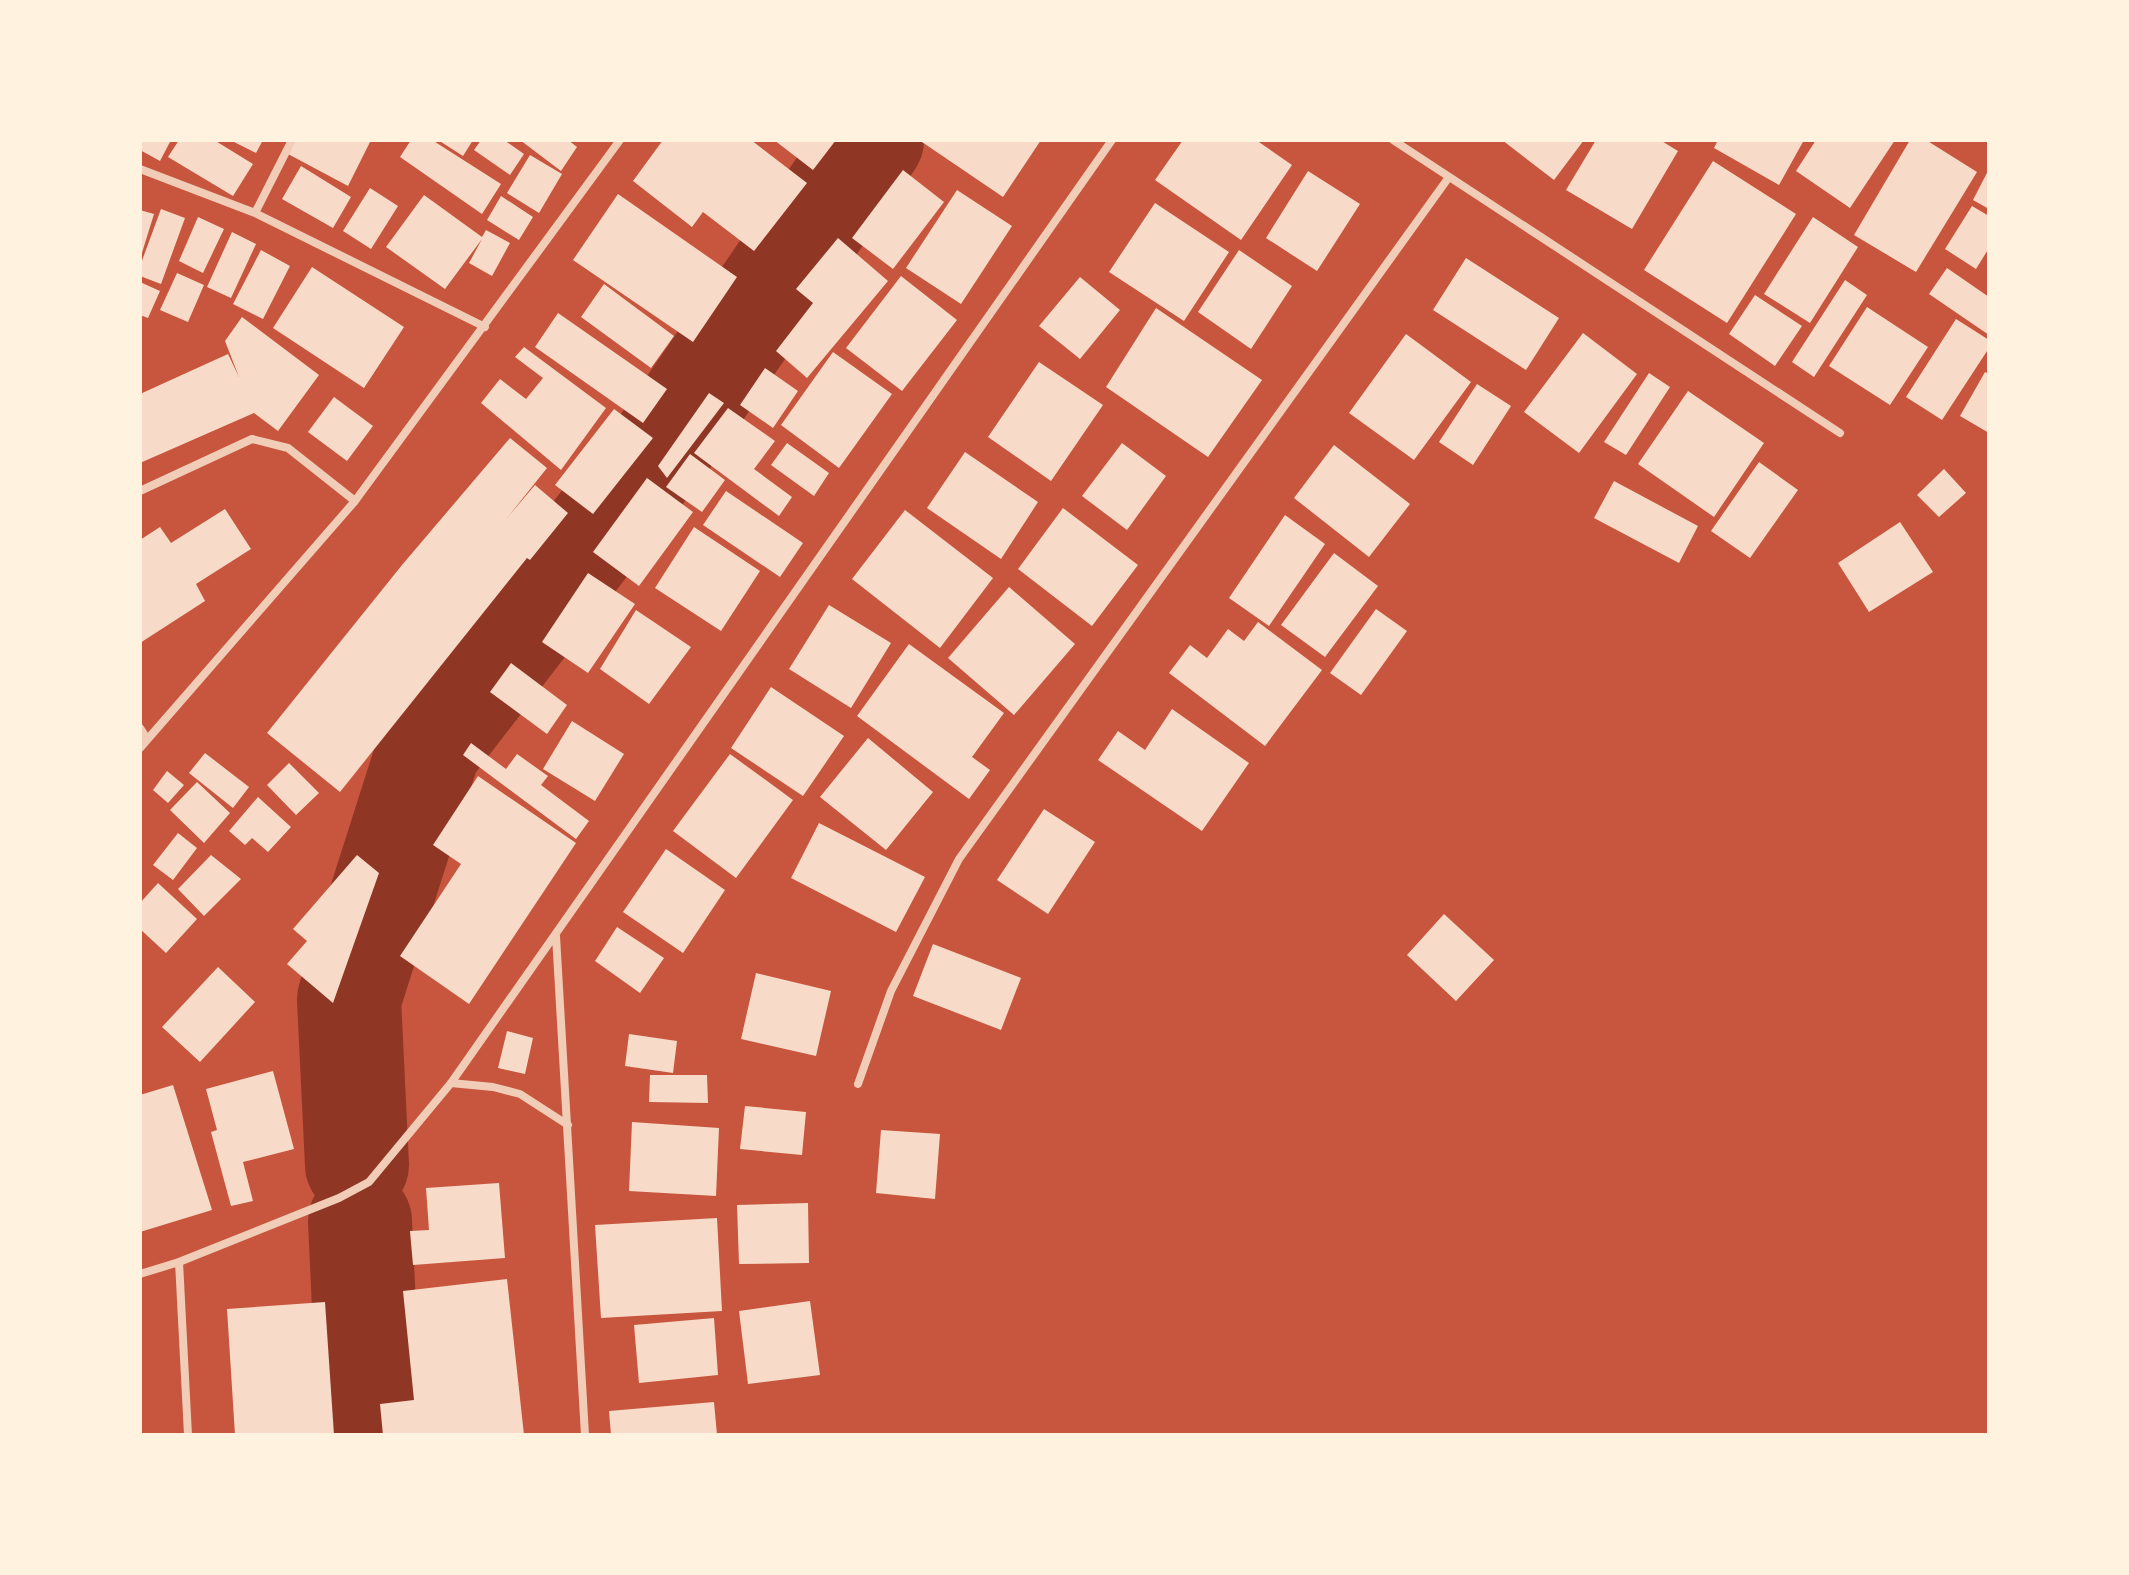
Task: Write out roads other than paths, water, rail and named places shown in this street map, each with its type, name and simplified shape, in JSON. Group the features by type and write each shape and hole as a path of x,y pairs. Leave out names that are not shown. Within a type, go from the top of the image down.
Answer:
{"street":[{"path":"255,213 292,140"},
{"path":"140,748 355,501 620,140"},
{"path":"140,1274 179,1262 339,1198 369,1182 451,1083 1112,140"},
{"path":"1393,140 1840,433"},
{"path":"140,169 255,213 485,327"},
{"path":"858,1084 891,991 959,859 1449,177"},
{"path":"140,491 252,439 288,448 355,501"},
{"path":"140,728 147,739"},
{"path":"556,935 585,1435"},
{"path":"451,1083 493,1087 520,1094 568,1125"},
{"path":"179,1262 188,1435"}],"waterway":[{"path":"357,1165 349,999 429,748 665,442 872,140"},
{"path":"360,1221 370,1435"}]}
